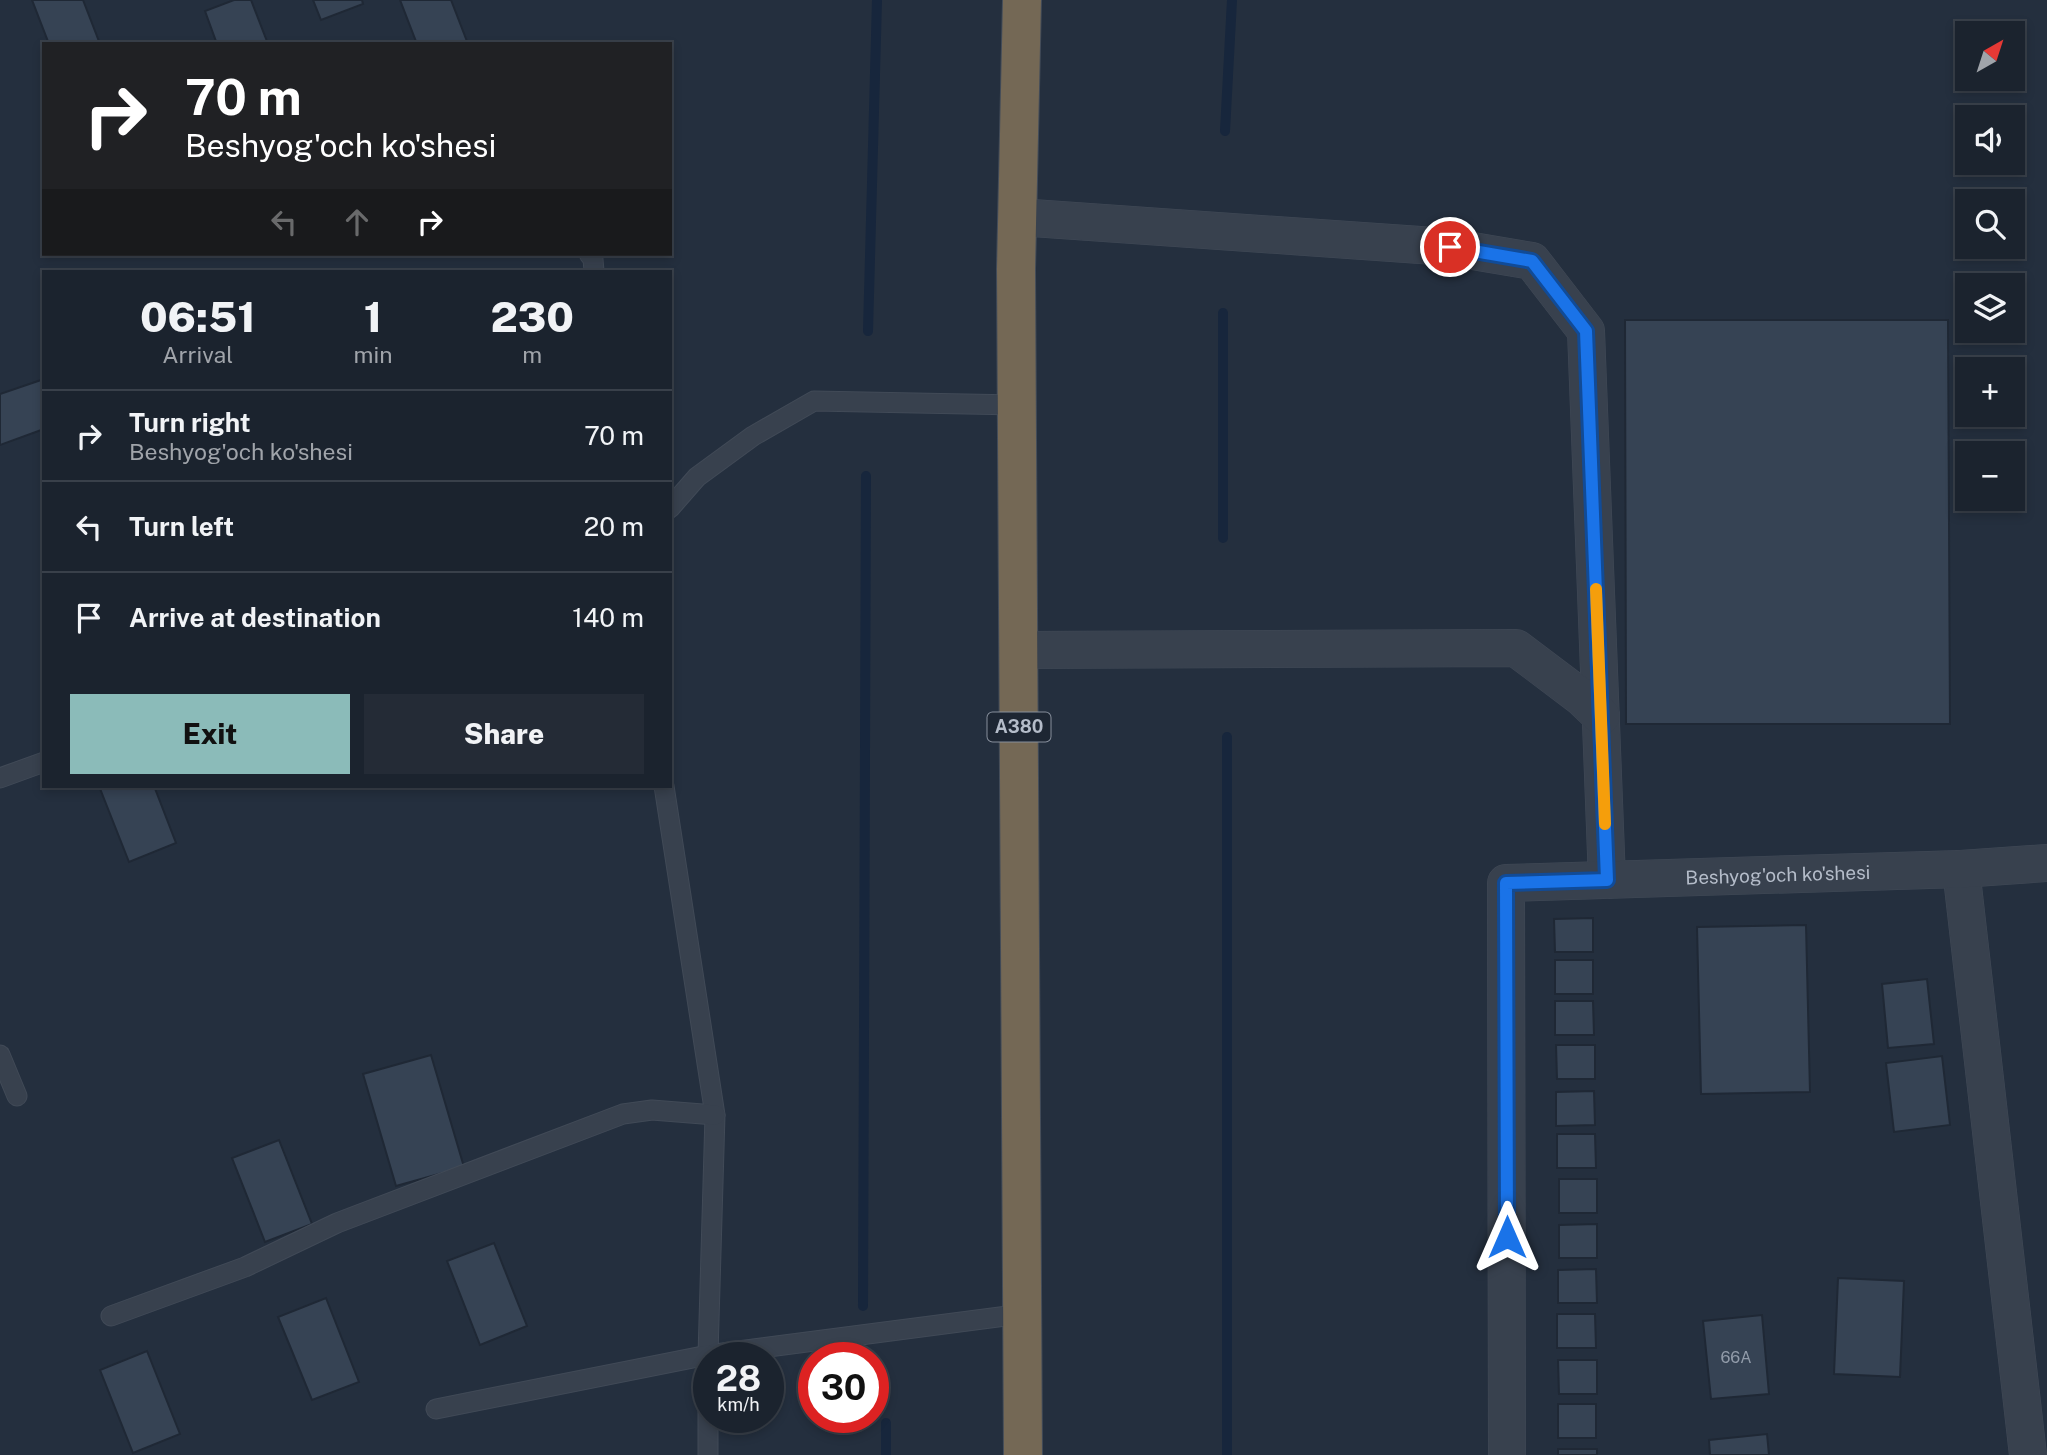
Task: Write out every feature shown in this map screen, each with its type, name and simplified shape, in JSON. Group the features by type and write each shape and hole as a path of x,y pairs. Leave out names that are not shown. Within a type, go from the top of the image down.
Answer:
{"highway":[{"name":"A380","path":"1022,0 1017,405 1023,1455"}],"street":[{"path":"1018,217 1450,247 1532,261 1586,331 1607,880"},
{"path":"1018,650 1516,648 1581,697 1601,716"},
{"name":"Beshyog'och ko'shesi","path":"1507,1455 1506,883 1962,869 2047,863"},
{"path":"1962,869 2028,1455"}],"lane":[{"path":"672,506 697,477 754,436 814,401 1017,405"},
{"path":"0,778 42,763"},
{"path":"664,788 715,1115 708,1342"},
{"path":"0,1055 17,1096"},
{"path":"111,1316 245,1267 337,1223 623,1114 652,1110 715,1115"},
{"path":"784,1345 1022,1314"},
{"path":"436,1409 693,1358"},
{"path":"708,1433 708,1455"}],"building":[{"path":"32,0 83,0 99,42 48,42"},
{"path":"234,0 251,0 267,42 216,42 205,11"},
{"path":"313,0 362,0 363,4 321,20"},
{"path":"400,0 451,0 467,42 416,42"},
{"path":"1625,320 1948,320 1950,724 1626,724"},
{"path":"42,380 42,430 0,445 0,394"},
{"path":"100,788 155,788 176,843 129,862"},
{"path":"1593,918 1593,952 1555,952 1554,919"},
{"path":"1806,925 1810,1092 1701,1094 1697,927"},
{"path":"1555,960 1593,960 1593,994 1555,994"},
{"path":"1927,979 1934,1044 1888,1048 1882,984"},
{"path":"1555,1001 1593,1001 1594,1035 1555,1035"},
{"path":"1556,1045 1595,1045 1595,1079 1557,1079"},
{"path":"431,1055 464,1167 396,1186 363,1074"},
{"path":"1942,1056 1950,1125 1894,1132 1886,1063"},
{"path":"1594,1091 1595,1125 1556,1126 1556,1092"},
{"path":"1557,1134 1595,1134 1596,1168 1557,1168"},
{"path":"279,1140 312,1224 265,1242 232,1158"},
{"path":"1559,1179 1597,1179 1597,1213 1559,1213"},
{"path":"1597,1224 1597,1258 1559,1258 1559,1225"},
{"path":"494,1243 527,1326 480,1345 447,1261"},
{"path":"1596,1269 1597,1303 1558,1303 1558,1270"},
{"path":"1838,1278 1904,1281 1900,1377 1834,1374"},
{"path":"326,1298 359,1382 312,1400 278,1317"},
{"path":"1557,1314 1595,1314 1596,1348 1557,1348"},
{"path":"1762,1315 1769,1394 1711,1399 1703,1321"},
{"path":"147,1351 180,1434 133,1453 100,1370"},
{"path":"1558,1360 1597,1360 1597,1394 1559,1394"},
{"path":"1558,1404 1596,1404 1596,1438 1558,1438"},
{"path":"1767,1434 1769,1455 1710,1455 1709,1440"},
{"path":"1558,1449 1597,1449 1597,1455 1558,1455"}],"waterway":[{"path":"868,331 877,0"},
{"path":"1225,131 1232,0"},
{"path":"1223,313 1223,538"},
{"path":"863,1306 866,476"},
{"path":"1227,737 1227,1455"},
{"path":"886,1433 886,1455"}],"slow traffic":[{"path":"1596,589 1605,824"}],"route":[{"path":"1450,247 1532,261 1586,331 1607,880 1506,883 1507,1237"}]}
